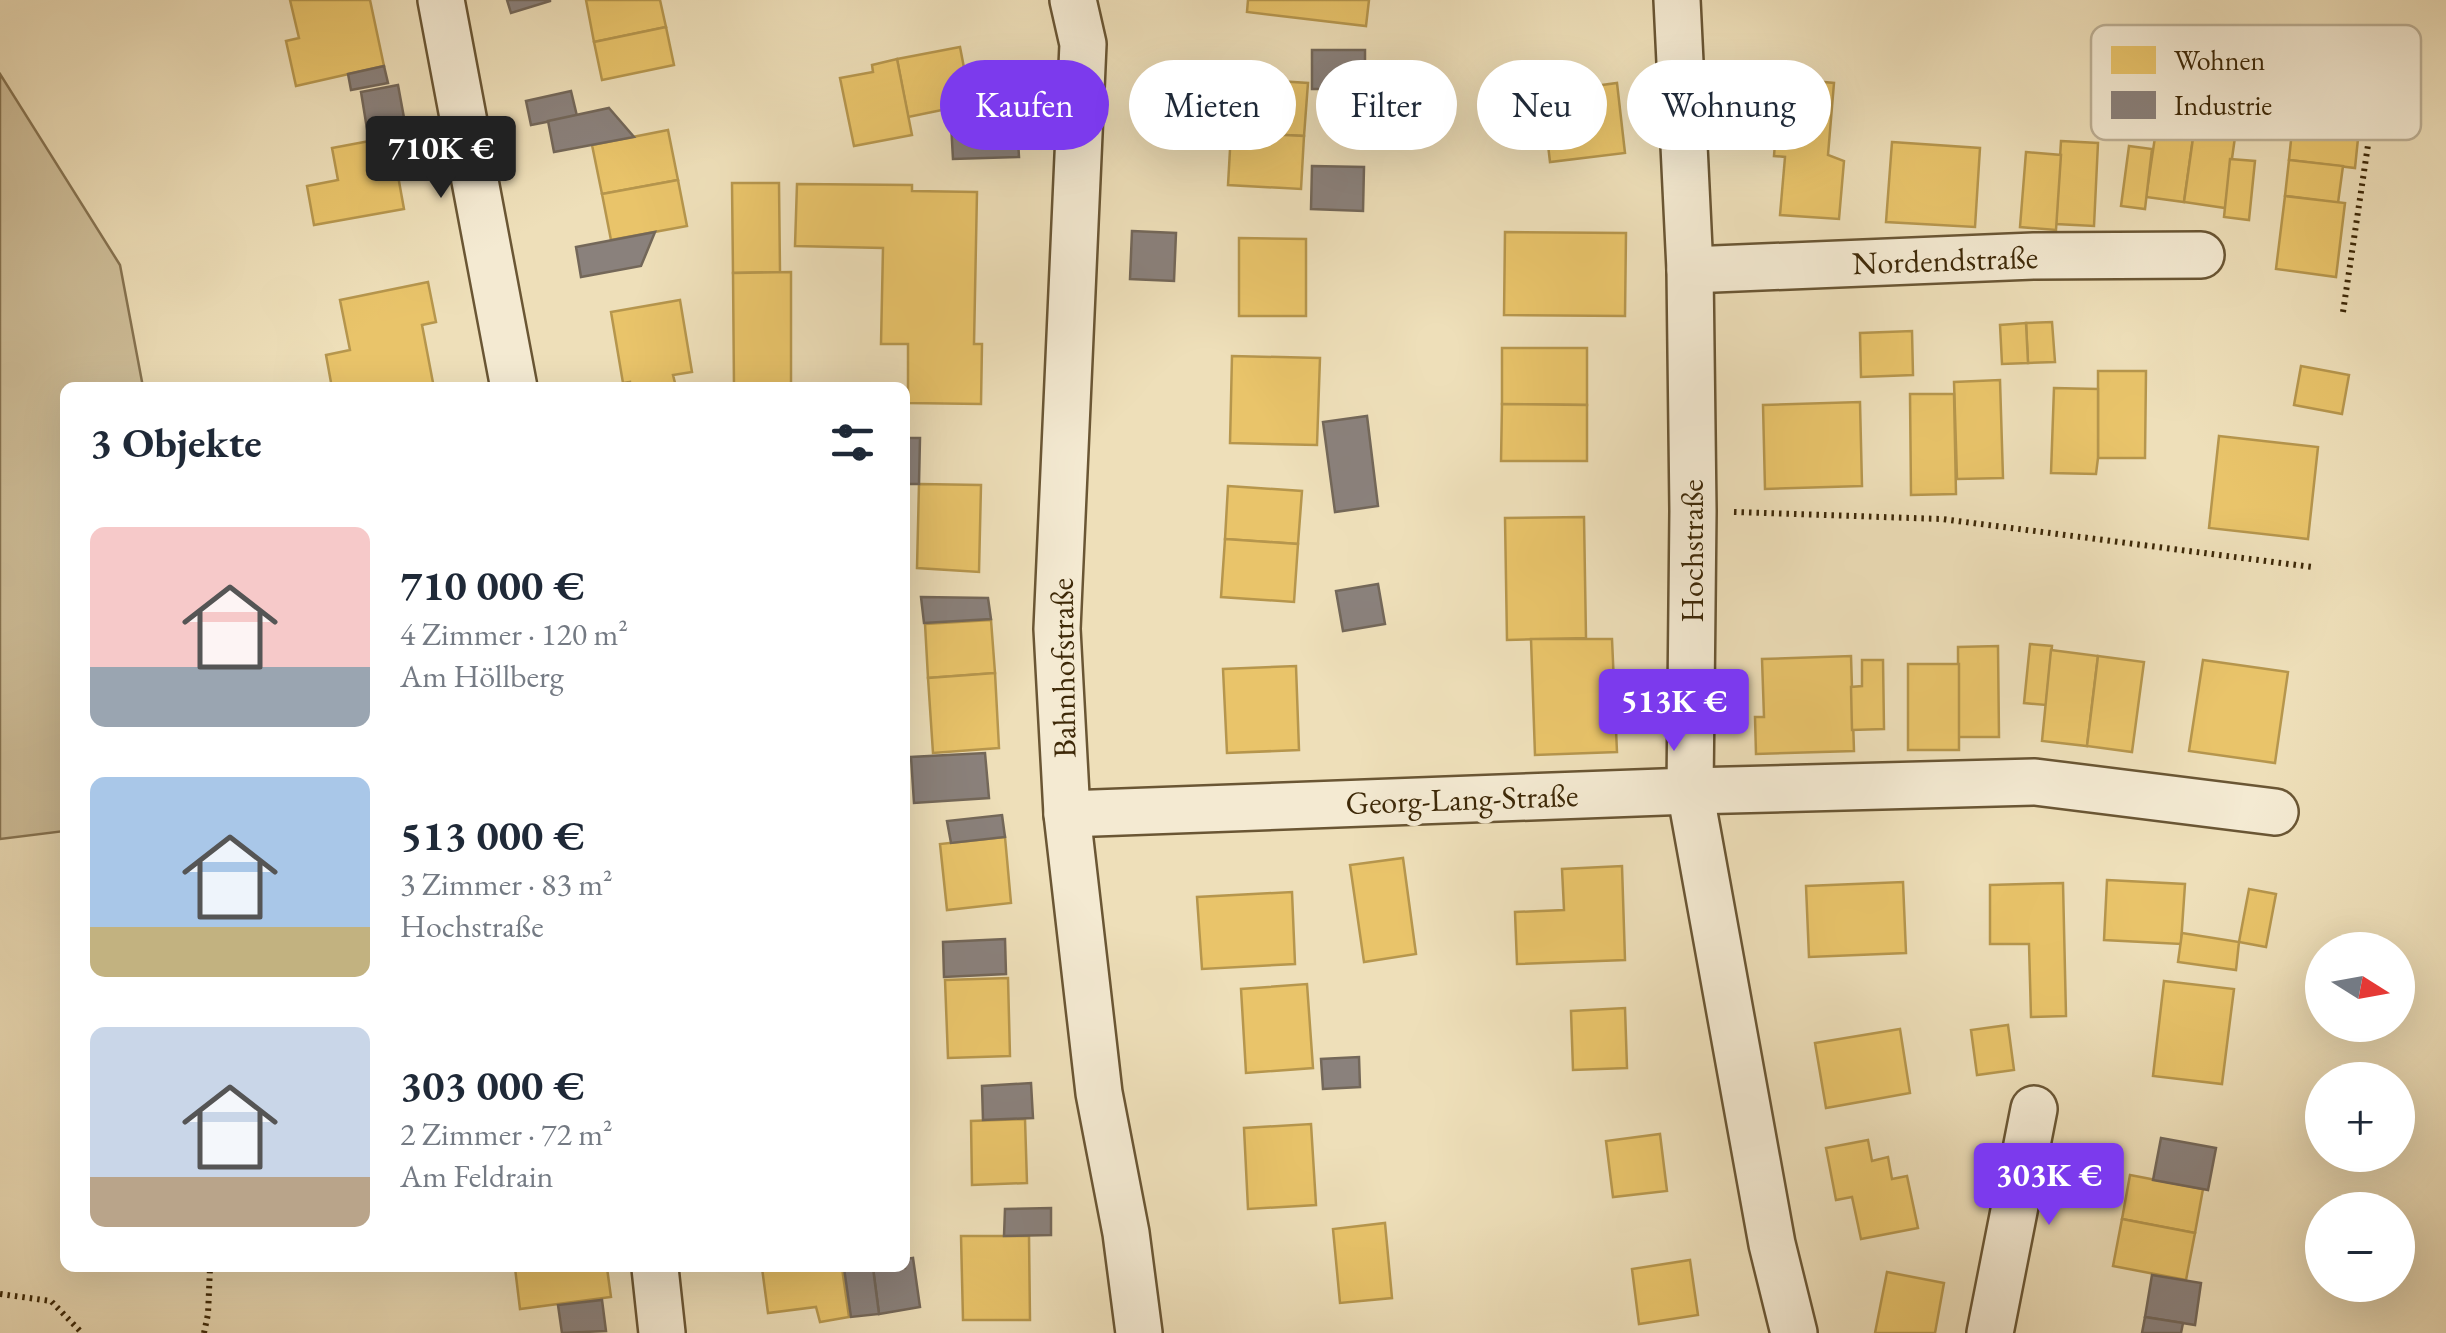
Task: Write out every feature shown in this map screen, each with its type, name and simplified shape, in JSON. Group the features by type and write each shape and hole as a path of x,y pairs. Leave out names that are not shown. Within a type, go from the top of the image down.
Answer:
{"street":[{"path":"441,0 513,382"},
{"name":"Bahnhofstraße","path":"1073,0 1083,44 1057,629 1068,814 1099,1093 1126,1233 1139,1333"},
{"name":"Hochstraße","path":"1676,0 1690,270 1690,791 1772,1244 1794,1333"},
{"name":"Nordendstraße","path":"1690,270 2034,256 2201,255"},
{"name":"Georg-Lang-Straße","path":"1068,814 2035,782 2275,812"},
{"path":"1990,1333 2034,1109"},
{"path":"655,1272 662,1333"}],"path":[{"path":"2342,312 2368,145"},
{"path":"1693,511 1942,519 2312,566"},
{"path":"204,1333 210,1272"},
{"path":"0,1294 51,1300 82,1333"}],"shaded area":[{"path":"0,74 120,265 142,382 60,382 60,832 0,839"}],"building: Wohnen":[{"path":"290,0 370,0 384,66 296,86 286,41 299,38"},
{"path":"586,0 660,0 666,27 594,42"},
{"path":"1248,0 1369,0 1366,26 1247,12"},
{"path":"666,27 674,65 602,80 594,42"},
{"path":"960,47 963,60 940,60 940,110 908,117 897,59"},
{"path":"897,59 912,135 854,146 840,78 873,72 872,65"},
{"path":"1296,82 1308,83 1304,136 1296,136"},
{"path":"1617,83 1625,153 1550,162 1549,150 1607,150 1607,84"},
{"path":"668,130 678,180 602,194 592,145"},
{"path":"1296,136 1304,136 1301,189 1228,185 1230,150 1296,150"},
{"path":"391,137 404,209 314,225 307,186 338,180 332,148"},
{"path":"2155,140 2193,140 2184,202 2146,197"},
{"path":"2193,140 2235,140 2225,208 2184,202"},
{"path":"2291,140 2358,140 2355,168 2289,160"},
{"path":"2061,141 2098,143 2094,226 2056,224"},
{"path":"1892,142 1980,148 1975,227 1886,222"},
{"path":"2129,146 2152,149 2145,209 2121,206"},
{"path":"1774,150 1828,150 1828,155 1844,161 1839,219 1780,215 1785,157 1774,156"},
{"path":"2026,152 2061,155 2056,230 2020,227"},
{"path":"2230,159 2255,161 2249,220 2224,217"},
{"path":"2289,160 2343,166 2338,203 2285,196"},
{"path":"678,180 687,226 611,240 602,194"},
{"path":"732,183 779,183 780,272 733,273"},
{"path":"797,184 912,185 912,191 977,192 974,344 982,344 981,404 910,403 908,344 881,344 883,248 795,246"},
{"path":"2285,196 2345,203 2336,277 2276,269"},
{"path":"1505,232 1626,233 1625,316 1504,315"},
{"path":"1239,238 1306,239 1306,316 1239,316"},
{"path":"791,272 791,382 734,382 733,273"},
{"path":"428,282 436,322 422,325 433,382 331,382 326,355 350,350 340,300"},
{"path":"680,300 692,372 673,375 675,382 623,382 611,312"},
{"path":"2052,322 2055,362 2028,363 2026,323"},
{"path":"2026,323 2028,363 2002,364 2000,325"},
{"path":"1912,331 1913,375 1861,377 1860,333"},
{"path":"1502,348 1587,348 1587,405 1502,404"},
{"path":"1232,356 1320,358 1317,445 1230,443"},
{"path":"2301,366 2349,375 2342,414 2294,405"},
{"path":"2098,371 2146,371 2145,458 2098,458"},
{"path":"2000,380 2003,478 1957,479 1954,382"},
{"path":"2054,388 2098,389 2096,474 2051,473"},
{"path":"1910,394 1954,394 1956,494 1911,495"},
{"path":"1860,402 1862,486 1765,489 1763,405"},
{"path":"1502,404 1587,405 1587,461 1501,461"},
{"path":"2219,436 2318,447 2308,539 2209,528"},
{"path":"919,484 981,485 979,572 917,568"},
{"path":"1228,486 1302,491 1298,544 1225,539"},
{"path":"1584,517 1586,638 1507,640 1505,518"},
{"path":"1225,539 1298,544 1294,602 1221,597"},
{"path":"991,620 995,673 928,678 925,624"},
{"path":"1531,639 1612,639 1617,752 1535,755"},
{"path":"2030,644 2052,646 2046,705 2024,703"},
{"path":"1998,646 1999,737 1958,737 1958,647"},
{"path":"2051,650 2098,656 2087,746 2042,741"},
{"path":"1851,656 1854,751 1756,754 1755,717 1764,717 1762,659"},
{"path":"2098,656 2144,662 2132,752 2087,746"},
{"path":"1862,660 1883,660 1884,729 1852,730 1851,687 1862,686"},
{"path":"2203,660 2288,672 2275,763 2189,751"},
{"path":"1908,664 1959,664 1959,750 1908,750"},
{"path":"1296,666 1299,750 1227,753 1223,669"},
{"path":"995,673 999,748 933,753 928,678"},
{"path":"1005,837 1011,903 947,910 940,844"},
{"path":"1403,858 1416,954 1364,962 1350,865"},
{"path":"1622,866 1625,960 1517,964 1515,912 1564,910 1562,869"},
{"path":"2107,880 2185,884 2181,944 2104,940"},
{"path":"1903,882 1906,953 1809,957 1806,886"},
{"path":"2063,883 2066,1016 2031,1017 2029,944 1990,944 1990,885"},
{"path":"2249,889 2276,894 2266,947 2239,942"},
{"path":"1292,892 1295,964 1202,969 1197,897"},
{"path":"2182,933 2239,942 2236,970 2178,962"},
{"path":"1008,978 1010,1056 948,1058 945,980"},
{"path":"2164,981 2234,989 2222,1084 2153,1076"},
{"path":"1307,984 1313,1068 1246,1073 1241,989"},
{"path":"1625,1008 1627,1068 1573,1070 1571,1011"},
{"path":"2008,1025 2014,1070 1977,1075 1971,1030"},
{"path":"1900,1029 1910,1093 1826,1108 1815,1043"},
{"path":"1025,1119 1027,1183 972,1185 971,1121"},
{"path":"1311,1124 1316,1205 1248,1209 1244,1128"},
{"path":"1660,1134 1667,1191 1613,1197 1606,1141"},
{"path":"1868,1140 1872,1161 1888,1157 1892,1179 1907,1176 1918,1228 1861,1239 1852,1197 1836,1200 1826,1148"},
{"path":"2130,1175 2203,1189 2195,1233 2122,1219"},
{"path":"2122,1219 2195,1233 2186,1280 2113,1266"},
{"path":"1385,1223 1392,1298 1340,1303 1333,1229"},
{"path":"961,1236 1029,1236 1030,1320 963,1320"},
{"path":"1690,1260 1698,1315 1639,1324 1632,1269"},
{"path":"515,1272 608,1272 611,1297 520,1309"},
{"path":"763,1272 843,1272 849,1317 820,1322 816,1307 768,1313"},
{"path":"1887,1272 1944,1283 1935,1333 1875,1333"}],"building: Industrie":[{"path":"507,0 550,0 550,1 511,13"},
{"path":"1312,50 1365,50 1365,60 1316,60 1316,89 1312,89"},
{"path":"384,66 388,83 351,90 348,74"},
{"path":"398,85 407,134 369,141 361,92"},
{"path":"571,91 577,116 531,125 526,101"},
{"path":"609,108 634,137 554,152 548,121"},
{"path":"952,150 1019,150 1019,157 953,159"},
{"path":"1312,166 1364,167 1363,211 1311,209"},
{"path":"1132,231 1176,233 1174,281 1130,279"},
{"path":"655,232 641,266 581,277 576,247"},
{"path":"1367,416 1378,506 1335,512 1323,422"},
{"path":"910,438 920,438 919,484 910,484"},
{"path":"1378,584 1385,624 1343,631 1336,591"},
{"path":"921,597 988,598 991,619 924,623"},
{"path":"985,753 989,798 914,803 911,757"},
{"path":"1002,815 1005,837 951,843 947,821"},
{"path":"1005,939 1006,974 944,977 943,942"},
{"path":"1359,1057 1360,1087 1323,1089 1321,1059"},
{"path":"1031,1083 1033,1118 983,1120 982,1086"},
{"path":"2161,1138 2216,1148 2208,1190 2153,1180"},
{"path":"1051,1208 1051,1235 1004,1236 1005,1209"},
{"path":"913,1258 920,1307 879,1314 874,1272 910,1272"},
{"path":"845,1272 874,1272 879,1314 851,1317"},
{"path":"2152,1275 2201,1283 2195,1325 2145,1317"},
{"path":"602,1300 606,1331 562,1333 558,1305"},
{"path":"2145,1317 2183,1323 2181,1333 2142,1333"}]}
